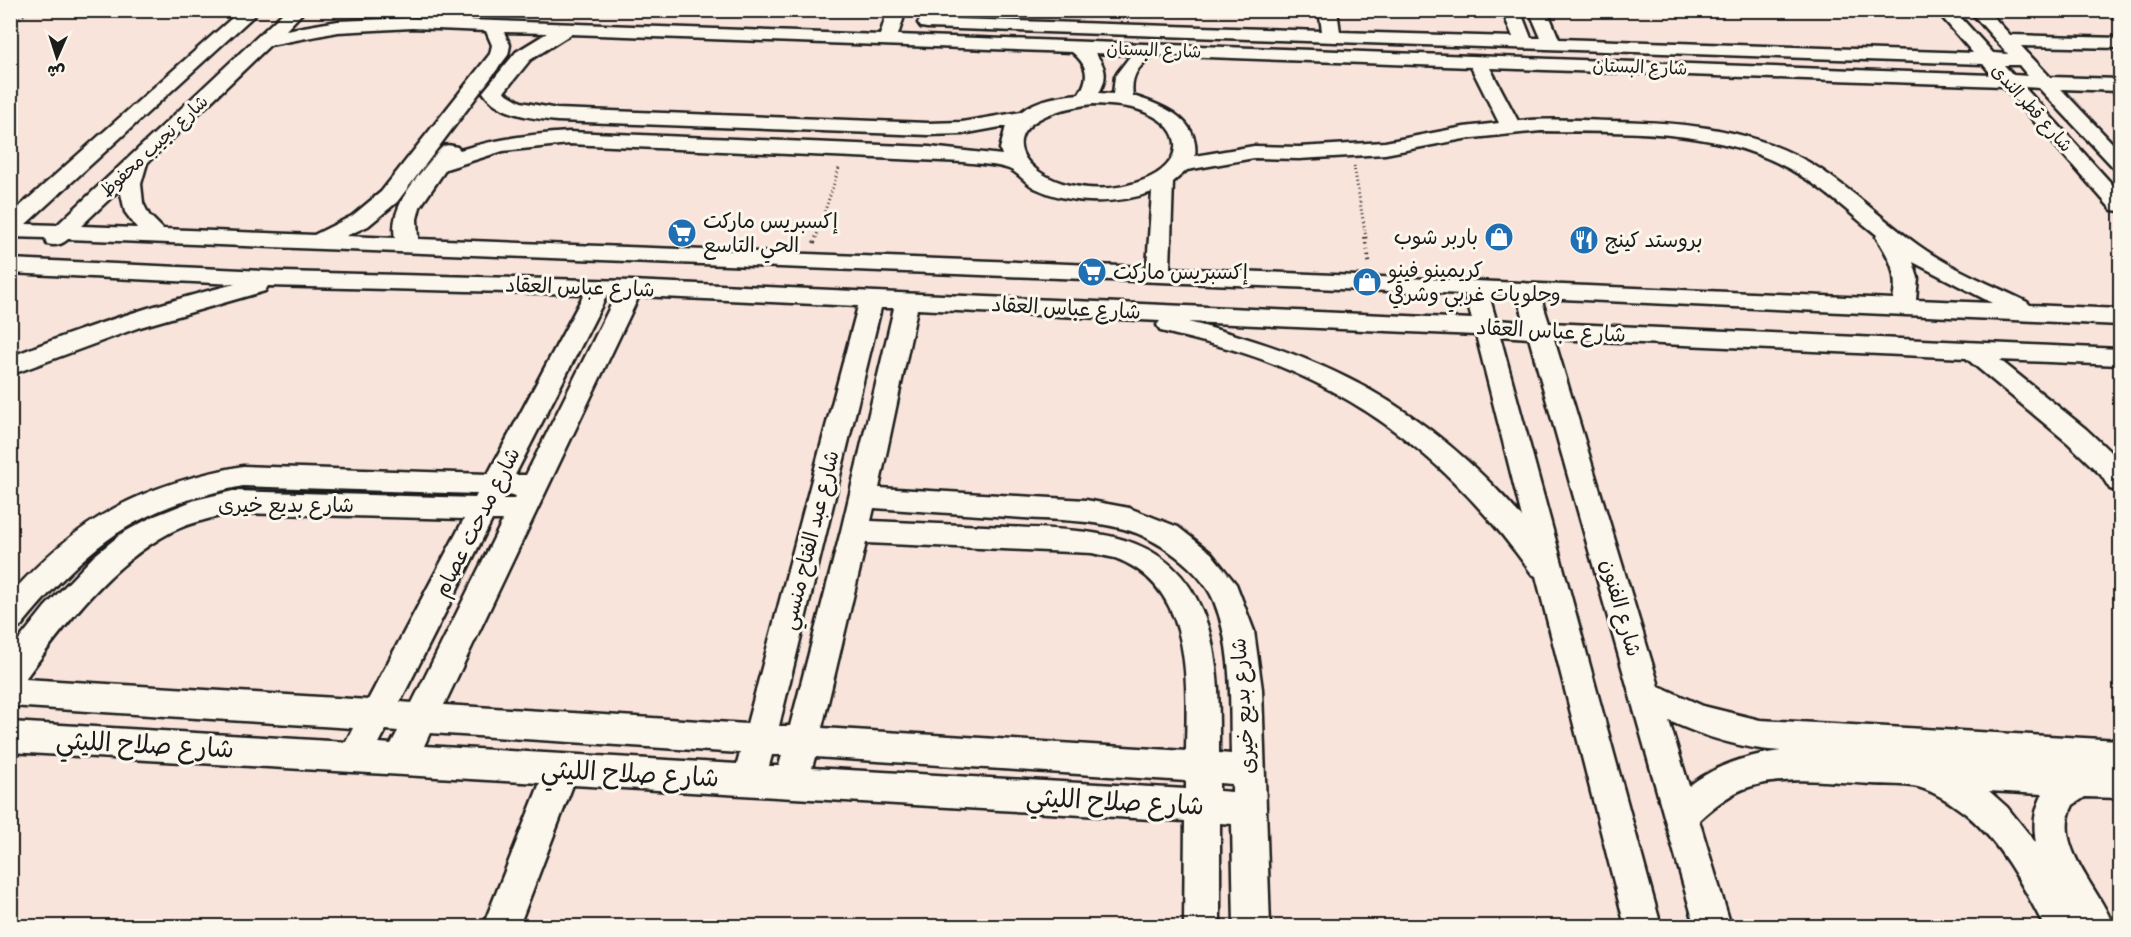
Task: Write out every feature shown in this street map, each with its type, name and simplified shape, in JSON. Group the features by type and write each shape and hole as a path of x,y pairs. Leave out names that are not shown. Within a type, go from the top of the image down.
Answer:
{"street":[{"name":"شارع نجيب محفوظ","path":"10,228 252,10"},
{"name":"شارع نجيب محفوظ","path":"16,272 62,232 297,10"},
{"path":"1063,10 1112,29"},
{"path":"1328,10 1332,36"},
{"path":"1511,10 1524,43"},
{"path":"1538,10 1552,44"},
{"name":"شارع قطر الندى","path":"1944,10 2121,205"},
{"name":"شارع قطر الندى","path":"1977,10 2121,163"},
{"name":"شارع البستان","path":"870,21 895,16 1112,29 1302,27 1332,36 2024,60"},
{"path":"887,40 895,16"},
{"name":"شارع البستان","path":"266,40 355,17 493,26 2121,85"},
{"path":"917,41 925,17"},
{"path":"317,242 360,221 389,197 499,56 501,45 493,26"},
{"path":"408,246 404,235 407,211 440,164 493,92 523,56 568,28"},
{"path":"2005,40 2121,43"},
{"path":"1077,47 1095,66 1097,76 1094,87 1086,98"},
{"path":"1124,100 1121,88 1122,77 1128,67 1150,50"},
{"path":"1478,62 1511,128"},
{"path":"493,92 500,101 516,107 557,115 928,129 995,124 1026,117 1063,101 1086,98 1124,100 1149,106 1168,117 1182,131 1228,147 1254,152"},
{"path":"1018,166 1010,149 1013,132 1026,117"},
{"path":"1181,165 1254,152 1352,151 1511,128 1581,125 1666,128 1704,132 1743,141 1780,156 1813,174 1911,251 1947,272 2031,313"},
{"path":"440,164 470,152 503,144 536,139 569,138 959,156 1018,166 1038,181 1067,192 1101,195 1135,191 1163,181 1181,165 1187,148 1182,131"},
{"path":"137,162 130,185 133,207 139,218 158,236"},
{"path":"1158,275 1163,181"},
{"name":"شارع عباس العقاد","path":"10,228 128,235 1527,289 2121,317"},
{"path":"1881,229 1906,271 1908,290 1902,307"},
{"path":"84,270 101,247 128,235"},
{"name":"شارع عباس العقاد","path":"16,272 84,270 283,279 631,288 2121,357"},
{"path":"10,367 112,327 178,306 283,279"},
{"name":"شارع مدحت عصام","path":"355,757 599,287"},
{"path":"1475,287 1643,927"},
{"name":"شارع مدحت عصام","path":"401,759 631,288"},
{"name":"شارع الفنون","path":"1527,289 1713,927"},
{"name":"شارع عبد الفتاح منسي","path":"749,780 871,300"},
{"name":"شارع عبد الفتاح منسي","path":"792,782 855,531 907,301"},
{"path":"1110,310 1230,340 1284,358 1336,382 1387,411 1435,446 1479,486 1520,533 1555,585"},
{"path":"1972,350 2077,436 2111,468 2121,482"},
{"name":"شارع بديع خيرى","path":"10,617 56,564 88,536 125,512 165,494 204,482 243,476 529,498"},
{"name":"شارع بديع خيرى","path":"10,675 63,606 97,569 138,538 184,513 209,505 233,502 490,496"},
{"name":"شارع بديع خيرى","path":"862,497 1086,511 1129,519 1168,535 1201,561 1226,593 1239,631 1246,689 1252,927"},
{"name":"شارع بديع خيرى","path":"855,531 1092,542 1124,549 1152,563 1174,584 1190,616 1201,651 1203,688 1202,927"},
{"name":"شارع صلاح الليثي","path":"10,692 1249,770"},
{"path":"1647,696 1702,721 1731,730 1760,735 2121,755"},
{"name":"شارع صلاح الليثي","path":"10,737 1250,809"},
{"path":"1681,813 1713,786 1752,769 1798,765 2121,783"},
{"path":"501,927 562,769"},
{"path":"1918,771 1943,781 1968,795 2011,835 2063,927"},
{"path":"2081,781 2062,793 2051,811 2051,836 2060,864 2095,927"}],"path":[{"path":"10,25 31,10"},
{"path":"809,261 844,151"},
{"path":"1352,151 1373,283"}],"place":[{"name":"إكسبريس ماركت الحي التاسع","path":"682,233"},
{"name":"باربر شوب","path":"1499,237"},
{"name":"بروستد كينج","path":"1584,240"},
{"name":"إكسبريس ماركت","path":"1092,272"},
{"name":"كريمينو فينو وحلويات غربي وشرقي","path":"1367,282"}]}
